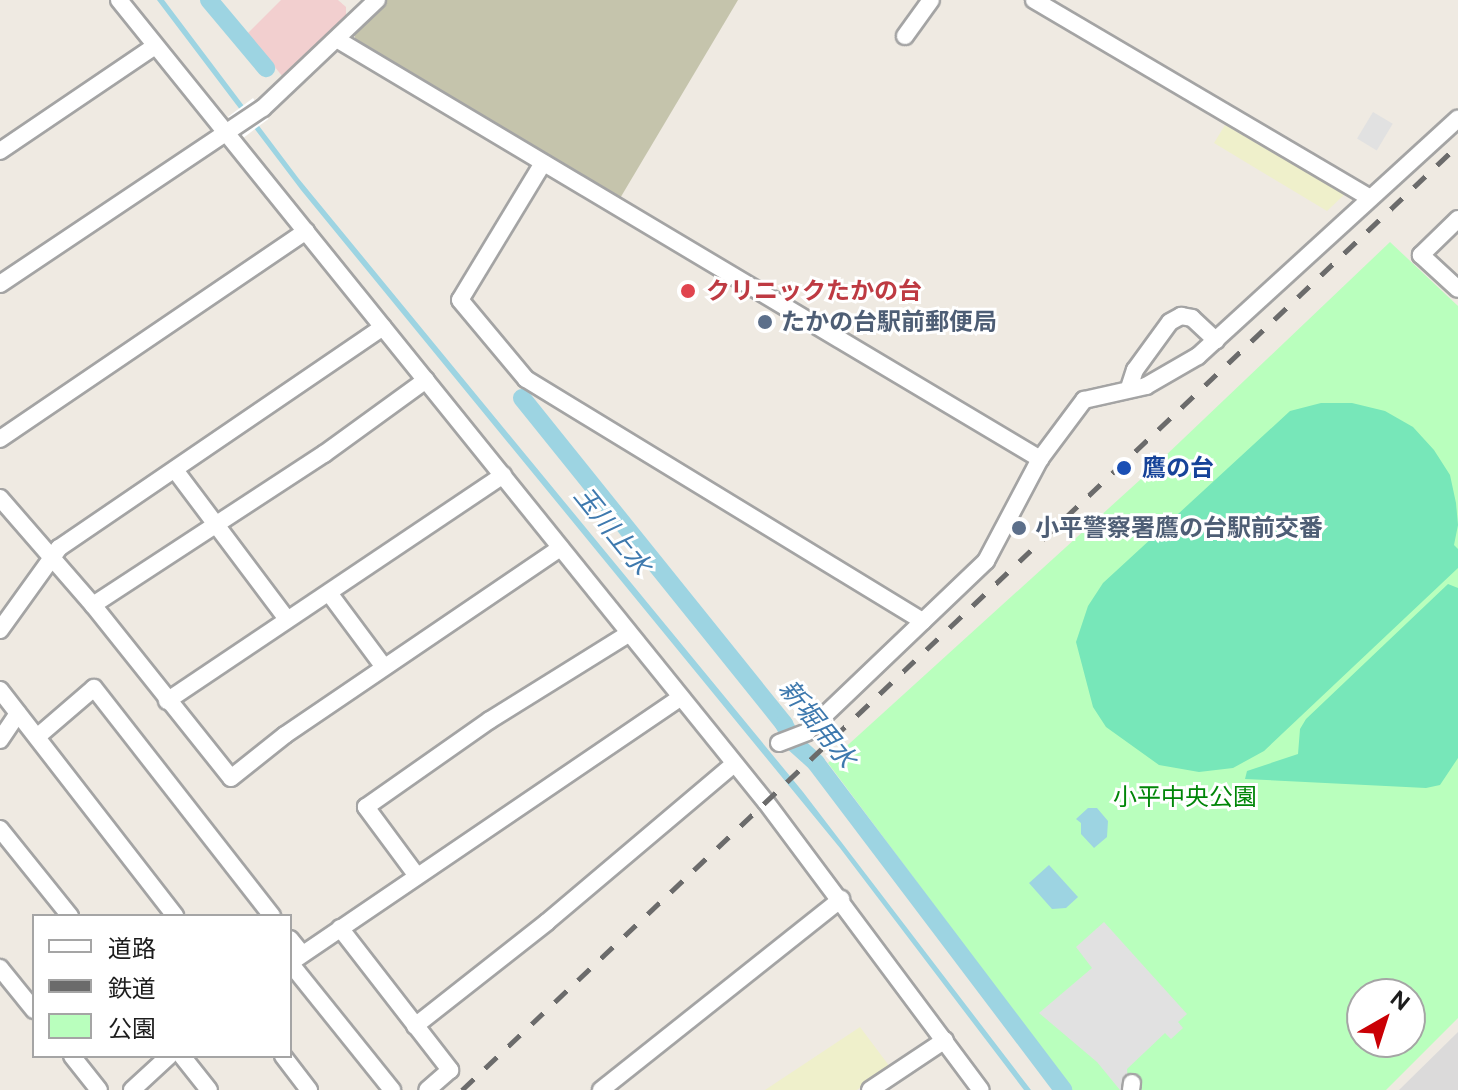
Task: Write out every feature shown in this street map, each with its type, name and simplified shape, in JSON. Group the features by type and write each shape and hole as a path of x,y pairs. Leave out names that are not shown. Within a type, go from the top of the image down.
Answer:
{"street":[{"path":"119,0 628,634 743,768 981,1090"},
{"path":"0,284 263,108 377,0"},
{"path":"905,36 931,0"},
{"path":"1034,0 1370,198"},
{"path":"338,40 1040,459"},
{"path":"0,151 155,46"},
{"path":"781,742 807,732 986,561 1040,459 1084,400 1146,386 1198,356 1458,119"},
{"path":"543,163 460,300 526,379 923,621"},
{"path":"1458,219 1421,255 1458,289"},
{"path":"0,439 306,231"},
{"path":"1129,388 1135,370 1170,322 1181,316 1192,318 1216,340"},
{"path":"0,630 59,548 383,327"},
{"path":"93,605 217,525 426,380"},
{"path":"175,470 287,619"},
{"path":"167,701 503,475"},
{"path":"0,498 93,605 231,778 285,735 560,548"},
{"path":"329,593 384,667"},
{"path":"417,876 366,807 490,720 628,634"},
{"path":"37,737 94,688 270,914"},
{"path":"0,690 173,914"},
{"path":"392,1090 294,960 680,698"},
{"path":"0,740 18,713"},
{"path":"415,1026 743,768"},
{"path":"0,829 68,914"},
{"path":"601,1090 841,899"},
{"path":"340,928 450,1070 427,1090"},
{"path":"0,968 32,1008"},
{"path":"870,1090 945,1040"},
{"path":"74,1058 99,1090"},
{"path":"132,1090 167,1058"},
{"path":"184,1058 209,1090"},
{"path":"285,1058 309,1090"}],"shaded area":[{"path":"281,0 338,0 346,7 346,18 286,81 248,33"},
{"path":"384,0 738,0 619,200 357,44 353,31"},
{"path":"1373,112 1393,124 1377,150 1357,139"},
{"path":"1225,125 1345,194 1327,211 1214,143"},
{"path":"1104,922 1187,1014 1178,1022 1183,1028 1171,1039 1165,1033 1127,1069 1129,1090 1120,1090 1097,1062 1039,1013 1092,968 1076,947"},
{"path":"860,1027 890,1067 857,1090 765,1090"},
{"path":"1458,1032 1458,1090 1399,1090"}],"green space":[{"name":"小平中央公園","path":"1390,242 1458,306 1458,1018 1426,1050 1426,978 1346,978 1346,1058 1418,1058 1386,1090 1072,1090 828,763 1141,479"},
{"path":"1321,403 1352,403 1385,411 1413,427 1434,450 1450,475 1456,503 1458,525 1454,545 1458,549 1458,568 1264,751 1233,768 1199,772 1159,765 1106,727 1093,707 1076,642 1088,606 1103,583 1290,411"},
{"path":"1448,584 1458,588 1458,758 1440,785 1426,788 1245,779 1247,771 1298,754 1300,729 1306,719"}],"water":[{"path":"157,0 164,0 299,179 803,792 1031,1090 1024,1090 840,848 301,190"},
{"path":"1088,808 1097,808 1108,821 1107,837 1094,848 1081,834 1081,823 1076,819"},
{"path":"1049,865 1078,897 1066,908 1052,909 1029,883"}],"pier":[{"path":"253,98 269,119 244,137 228,117"}],"waterway":[{"name":"新堀用水","path":"209,0 266,68"},
{"name":"新堀用水","path":"522,398 784,724 793,742 816,763 1063,1090"}],"railway":[{"path":"462,1090 1458,145"}],"place":[{"name":"クリニックたかの台","path":"688,291"},
{"name":"たかの台駅前郵便局","path":"765,322"},
{"name":"鷹の台","path":"1124,468"},
{"name":"小平警察署鷹の台駅前交番","path":"1019,528"}],"water label":[{"name":"玉川上水","path":"612,531"}]}
